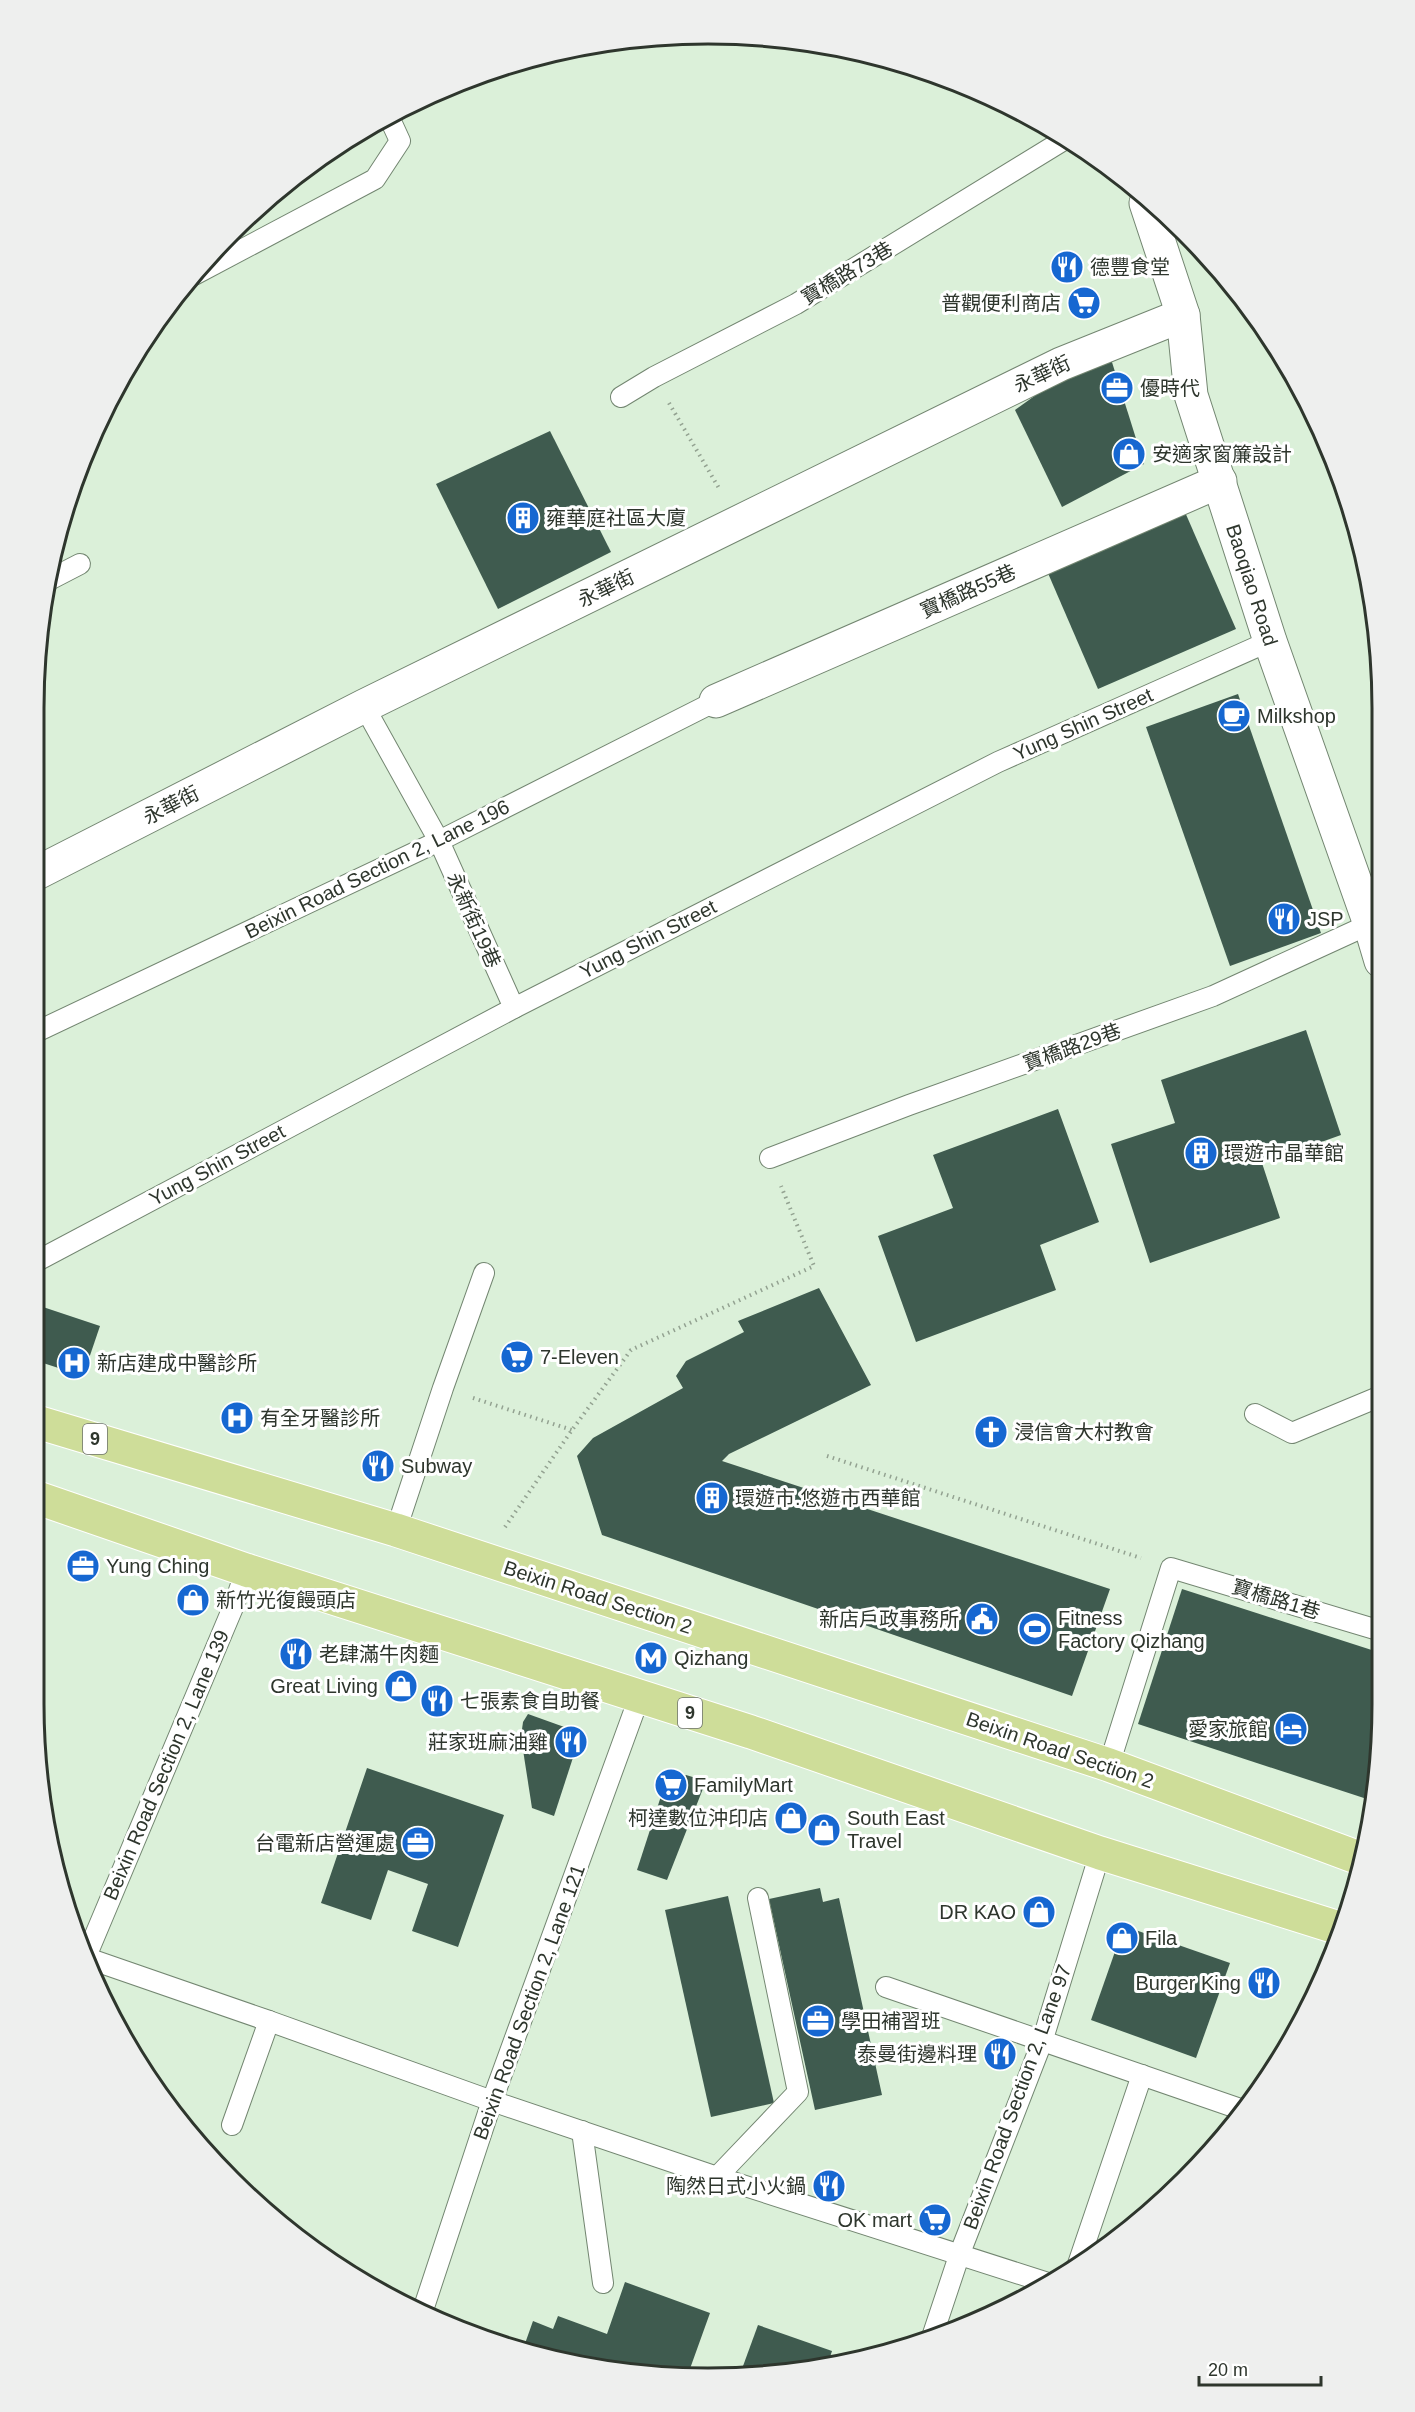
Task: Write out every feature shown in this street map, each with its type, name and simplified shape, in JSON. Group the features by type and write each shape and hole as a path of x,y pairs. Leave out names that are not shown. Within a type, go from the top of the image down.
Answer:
{"main road":[{"name":"Beixin Road Section 2","path":"43,1424 396,1530 1109,1765 1354,1856"},
{"name":"9","path":"43,1500 246,1570 751,1732 1100,1853 1333,1926"}],"street":[{"name":"Baoqiao Road","path":"1149,212 1183,315 1191,395 1270,641 1372,931"},
{"name":"永華街","path":"43,870 364,706 1061,364 1183,315"},
{"name":"寶橋路55巷","path":"716,701 1220,481"}],"lane":[{"path":"213,265 375,179 400,141 392,124"},
{"name":"寶橋路73巷","path":"621,397 654,377 796,304 1058,144"},
{"path":"56,576 80,564"},
{"name":"Yung Shin Street","path":"43,1258 514,1008 998,762 1270,641"},
{"name":"Beixin Road Section 2, Lane 196","path":"43,1029 439,841 716,701"},
{"name":"永新街19巷","path":"364,706 439,841 514,1008"},
{"name":"寶橋路29巷","path":"770,1158 909,1105 1213,996 1370,924"},
{"path":"396,1530 442,1388 484,1273"},
{"path":"1255,1414 1292,1433 1372,1400"},
{"path":"1109,1765 1171,1568"},
{"name":"寶橋路1巷","path":"1171,1568 1372,1628"},
{"name":"Beixin Road Section 2, Lane 139","path":"89,1946 234,1605 246,1570"},
{"name":"Beixin Road Section 2, Lane 121","path":"425,2305 492,2101 640,1695"},
{"name":"Beixin Road Section 2, Lane 97","path":"935,2328 960,2253 1042,2042 1100,1853"},
{"path":"717,2177 798,2092 758,1898"},
{"path":"95,1962 717,2177 1040,2280"},
{"path":"886,1987 1235,2107"},
{"path":"232,2125 269,2021"},
{"path":"1082,2253 1142,2075"},
{"path":"582,2131 603,2283"}],"path":[{"path":"654,377 738,523"},
{"path":"482,1560 572,1430 631,1350 814,1266 770,1158"},
{"path":"442,1388 572,1430"},
{"path":"827,1456 1171,1568"}],"building":[{"path":"1111,359 1144,464 1062,507 1015,410 1068,372"},
{"name":"雍華庭社區大廈","path":"550,431 611,552 498,609 436,484"},
{"path":"1181,503 1236,629 1098,689 1044,564"},
{"path":"1238,694 1321,933 1230,966 1146,727"},
{"name":"環遊市晶華館","path":"1306,1030 1341,1135 1262,1163 1280,1218 1150,1263 1111,1144 1175,1123 1161,1080"},
{"path":"1058,1109 1099,1222 1040,1245 1056,1290 916,1342 878,1236 953,1208 933,1155"},
{"name":"環遊市.悠遊市西華館","path":"819,1288 871,1385 729,1454 722,1461 1110,1589 1072,1696 602,1535 577,1456 593,1438 683,1388 676,1376 686,1361 744,1332 738,1321"},
{"path":"43,1307 100,1326 83,1376 43,1363"},
{"path":"1182,1589 1372,1650 1370,1748 1365,1798 1138,1724"},
{"path":"528,1714 581,1733 554,1816 532,1808 521,1737 523,1722"},
{"name":"台電新店營運處","path":"367,1768 504,1815 458,1947 412,1931 428,1884 388,1870 371,1920 321,1903"},
{"path":"686,1775 706,1781 667,1880 637,1870 662,1793"},
{"path":"820,1888 823,1902 839,1898 882,2095 815,2110 769,1899"},
{"path":"728,1896 774,2103 711,2117 665,1910"},
{"path":"1124,1926 1230,1963 1196,2058 1091,2020"},
{"path":"625,2282 710,2313 690,2368 621,2363 578,2356 525,2343 533,2321 553,2329 558,2316 607,2334"},
{"path":"758,2325 832,2351 830,2357 743,2367"}],"place":[{"name":"德豐食堂","path":"1067,267"},
{"name":"普觀便利商店","path":"1084,303"},
{"name":"優時代","path":"1117,388"},
{"name":"安適家窗簾設計","path":"1129,454"},
{"name":"雍華庭社區大廈","path":"523,518"},
{"name":"Milkshop","path":"1234,716"},
{"name":"JSP","path":"1284,919"},
{"name":"環遊市晶華館","path":"1201,1153"},
{"name":"7-Eleven","path":"517,1357"},
{"name":"新店建成中醫診所","path":"74,1363"},
{"name":"有全牙醫診所","path":"237,1418"},
{"name":"浸信會大村教會","path":"991,1432"},
{"name":"Subway","path":"378,1466"},
{"name":"環遊市.悠遊市西華館","path":"712,1498"},
{"name":"Yung Ching","path":"83,1566"},
{"name":"新竹光復饅頭店","path":"193,1600"},
{"name":"新店戶政事務所","path":"982,1619"},
{"name":"Fitness Factory Qizhang","path":"1035,1629"},
{"name":"老肆滿牛肉麵","path":"296,1654"},
{"name":"Qizhang","path":"651,1658"},
{"name":"Great Living","path":"401,1686"},
{"name":"七張素食自助餐","path":"437,1701"},
{"name":"愛家旅館","path":"1291,1729"},
{"name":"莊家班麻油雞","path":"571,1742"},
{"name":"FamilyMart","path":"671,1785"},
{"name":"柯達數位沖印店","path":"791,1818"},
{"name":"South East Travel","path":"824,1830"},
{"name":"台電新店營運處","path":"418,1843"},
{"name":"DR KAO","path":"1039,1912"},
{"name":"Fila","path":"1122,1938"},
{"name":"Burger King","path":"1264,1983"},
{"name":"學田補習班","path":"818,2021"},
{"name":"泰曼街邊料理","path":"1000,2054"},
{"name":"陶然日式小火鍋","path":"829,2186"},
{"name":"OK mart","path":"935,2220"}]}
